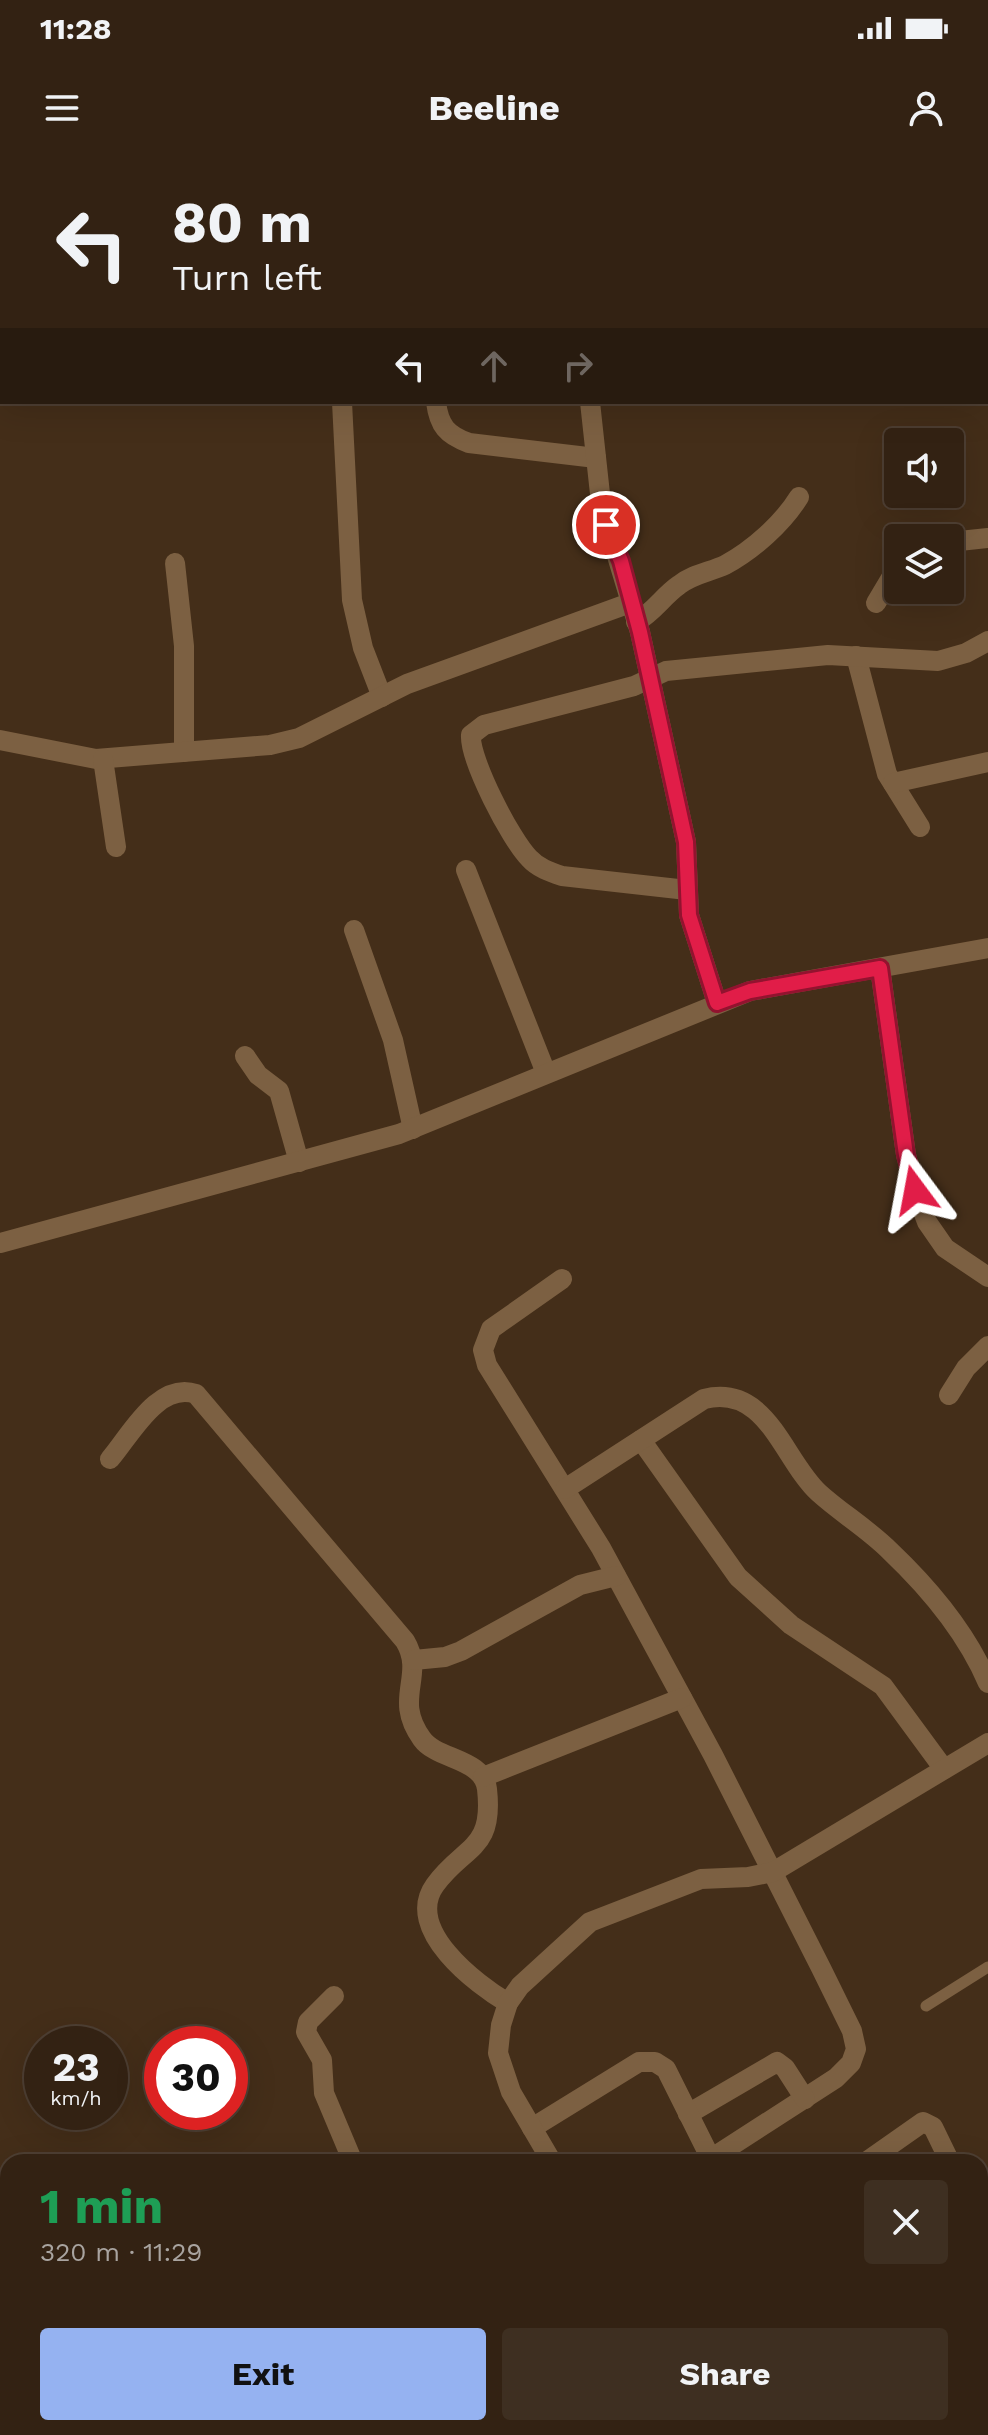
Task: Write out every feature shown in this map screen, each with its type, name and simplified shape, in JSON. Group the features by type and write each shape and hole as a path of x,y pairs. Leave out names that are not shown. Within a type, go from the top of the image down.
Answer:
{"street":[{"path":"342,404 352,600 363,648 382,697"},
{"path":"436,404 441,426 451,437 469,443 596,458"},
{"path":"590,404 606,525 621,561 649,676 686,842 689,915 717,1003"},
{"path":"0,740 103,759 270,745 299,738 407,684 633,612 649,615 689,578 725,565 755,546 789,513 799,497"},
{"path":"964,541 988,538"},
{"path":"175,563 184,646 184,752"},
{"path":"876,603 884,590"},
{"path":"687,890 562,876 542,869 515,839 470,744 471,735 484,725 634,686 649,676 666,671 856,656 938,661 966,653 988,641"},
{"path":"856,656 881,754 893,783 920,827"},
{"path":"103,759 116,847"},
{"path":"893,783 988,762"},
{"path":"466,870 546,1073"},
{"path":"354,930 393,1040 413,1129"},
{"path":"0,1243 413,1129 750,991 988,948"},
{"path":"880,968 906,1155 915,1190 927,1222 945,1248 988,1277"},
{"path":"245,1056 258,1075 279,1091 299,1162"},
{"path":"562,1279 491,1329 483,1350 487,1365 616,1576 682,1698 852,2031 856,2049 851,2063 836,2078 718,2154"},
{"path":"949,1395 966,1368 988,1346"},
{"path":"110,1459 151,1408 178,1393 196,1394 405,1641 414,1660 406,1700 418,1733 432,1749 473,1768 487,1786 486,1830 477,1844 435,1884 429,1904 432,1926 442,1947 474,1983 508,2003"},
{"path":"565,1489 704,1399 716,1396 748,1406 776,1432 811,1486 891,1551 925,1589 965,1638 988,1683"},
{"path":"641,1440 738,1577 791,1625 883,1686 944,1769"},
{"path":"414,1660 445,1657 461,1651 580,1585 616,1576"},
{"path":"483,1777 682,1698"},
{"path":"547,2154 511,2092 498,2053 508,2003 520,1986 590,1922 701,1879 760,1876 773,1872 988,1743"},
{"path":"334,1996 308,2022 306,2032 322,2060 324,2093 350,2154"},
{"path":"532,2128 645,2062 666,2069 705,2154"},
{"path":"688,2114 777,2062 785,2068 805,2099"},
{"path":"877,2154 923,2122 933,2127 946,2154"}],"lane":[{"path":"926,2006 988,1967"}],"route":[{"path":"606,525 621,561 640,632 686,842 689,915 717,1003 750,991 880,968 906,1155 915,1190"}]}
